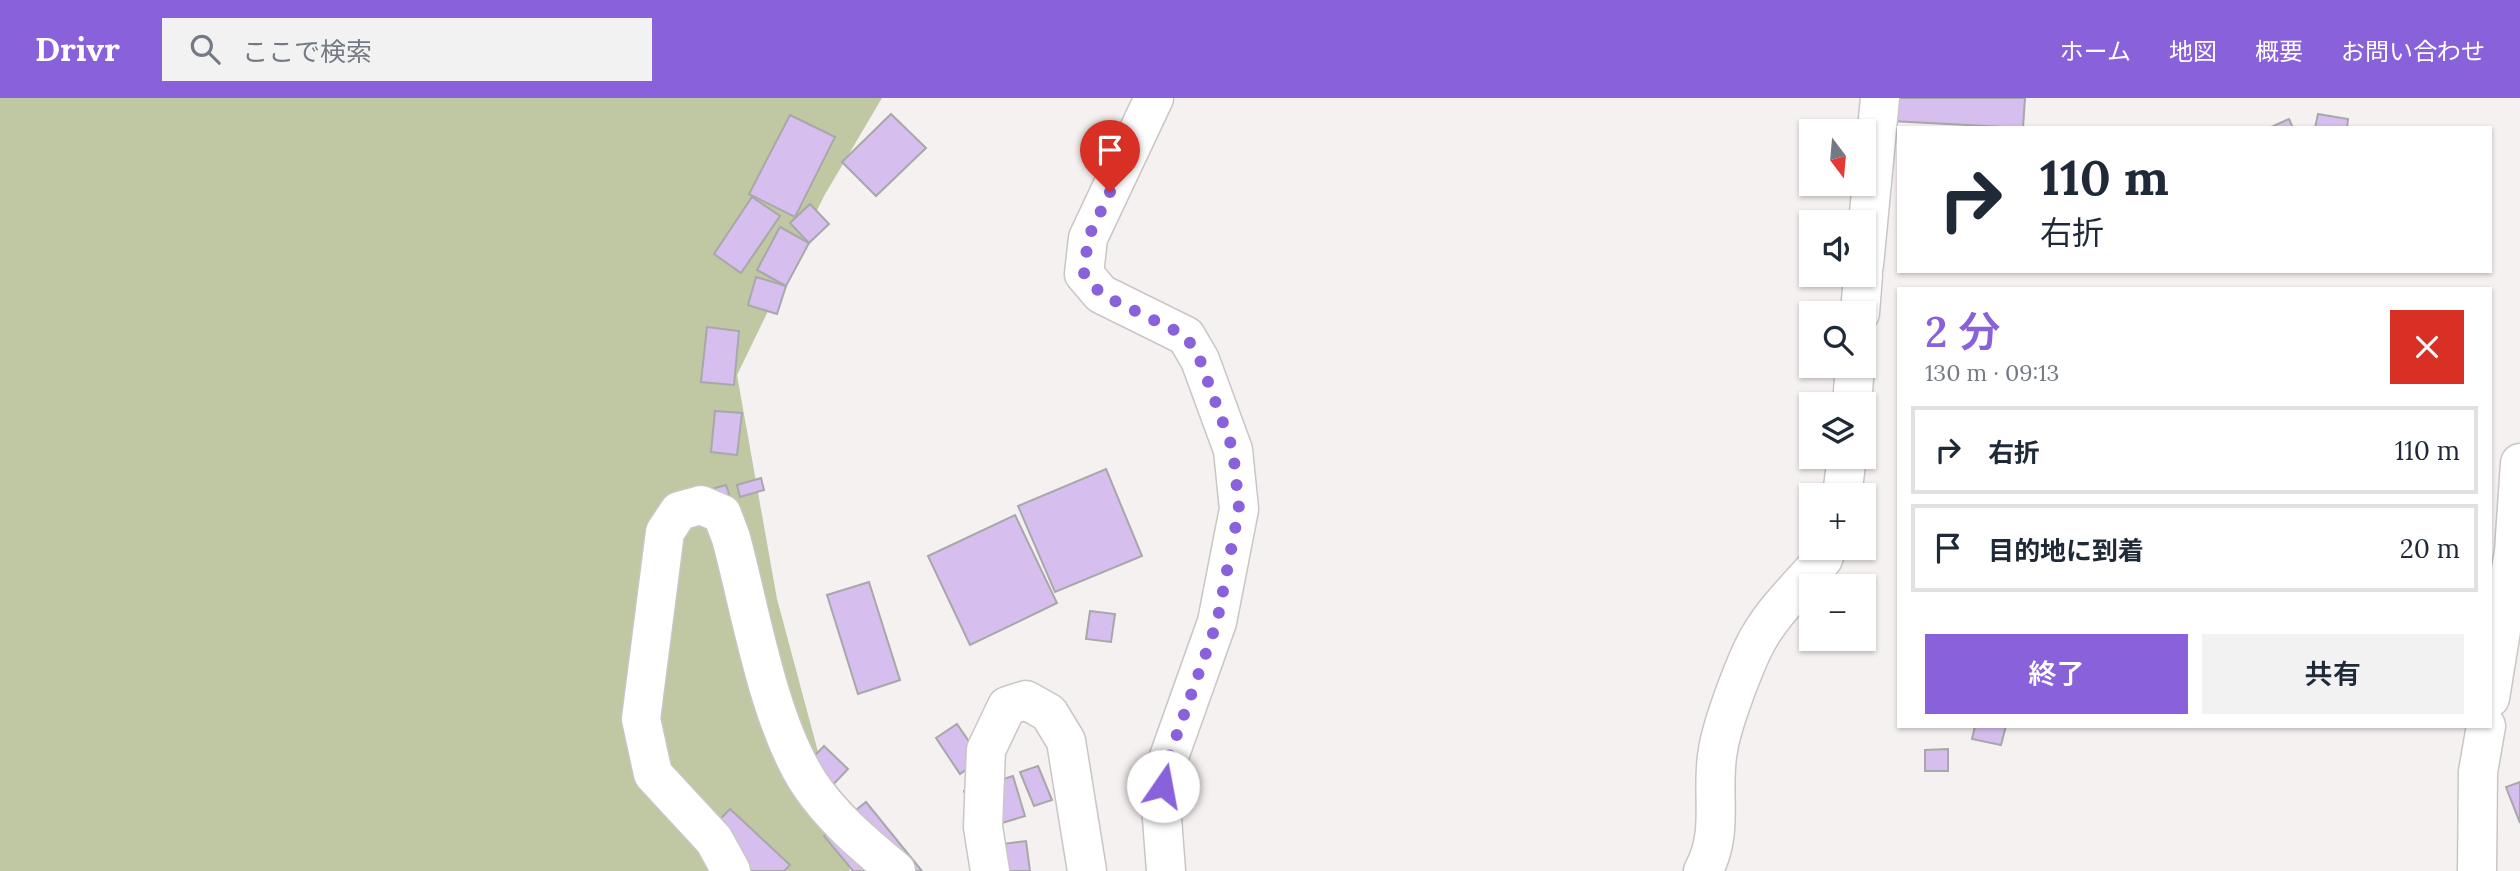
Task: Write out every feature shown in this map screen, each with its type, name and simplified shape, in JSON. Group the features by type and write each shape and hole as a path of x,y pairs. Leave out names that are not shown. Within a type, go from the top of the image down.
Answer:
{"street":[{"path":"1154,98 1088,238 1084,274 1101,294 1186,336 1200,360 1233,450 1239,509 1217,622 1165,768 1161,805 1166,871"},
{"path":"1869,210 1880,98"},
{"path":"2492,686 2514,551 2520,463"},
{"path":"731,871 714,840 653,774 640,719 666,532 679,511 701,505 722,514 732,538 783,734 809,783 839,822 896,871"},
{"path":"1703,871 1710,859 1718,814 1717,751 1726,720 1760,634 1821,560"},
{"path":"990,871 983,827 986,750 1007,706 1026,700 1049,713 1066,741 1087,871"},
{"path":"2477,871 2478,772 2486,728"}],"green space":[{"path":"0,98 882,98 824,196 737,375 777,599 850,871 0,871"}],"building":[{"path":"1893,98 2025,98 2023,126 1891,121"},
{"path":"891,114 926,148 876,196 842,162"},
{"path":"2318,114 2348,119 2347,126 2315,126"},
{"path":"790,115 835,137 795,217 749,194"},
{"path":"2289,119 2292,126 2273,126"},
{"path":"752,197 780,216 741,273 714,254"},
{"path":"810,204 829,224 809,243 790,223"},
{"path":"780,227 809,243 786,286 757,270"},
{"path":"756,277 786,286 777,314 748,305"},
{"path":"707,327 739,331 734,385 701,382"},
{"path":"715,411 742,413 737,455 711,452"},
{"path":"1106,469 1142,556 1055,592 1018,506"},
{"path":"761,478 764,490 740,497 737,485"},
{"path":"726,485 731,500 708,490"},
{"path":"1015,515 1057,603 970,645 928,556"},
{"path":"869,582 900,680 858,694 827,595"},
{"path":"1090,611 1115,614 1111,642 1086,639"},
{"path":"957,724 981,759 960,774 936,738"},
{"path":"1975,728 2005,728 2001,745 1972,739"},
{"path":"824,746 848,769 825,793 801,770"},
{"path":"1948,749 1948,771 1925,771 1925,750"},
{"path":"1038,766 1052,800 1034,806 1020,772"},
{"path":"1013,776 1025,816 976,831 964,791"},
{"path":"2520,782 2520,823 2506,787"},
{"path":"866,802 922,871 853,871 824,836"},
{"path":"730,809 790,865 784,871 735,871 701,839"},
{"path":"1026,841 1030,871 982,871 979,847"}],"route":[{"path":"1110,192 1088,238 1084,274 1101,294 1186,336 1200,360 1233,450 1239,509 1217,622 1165,768 1163,786"}]}
